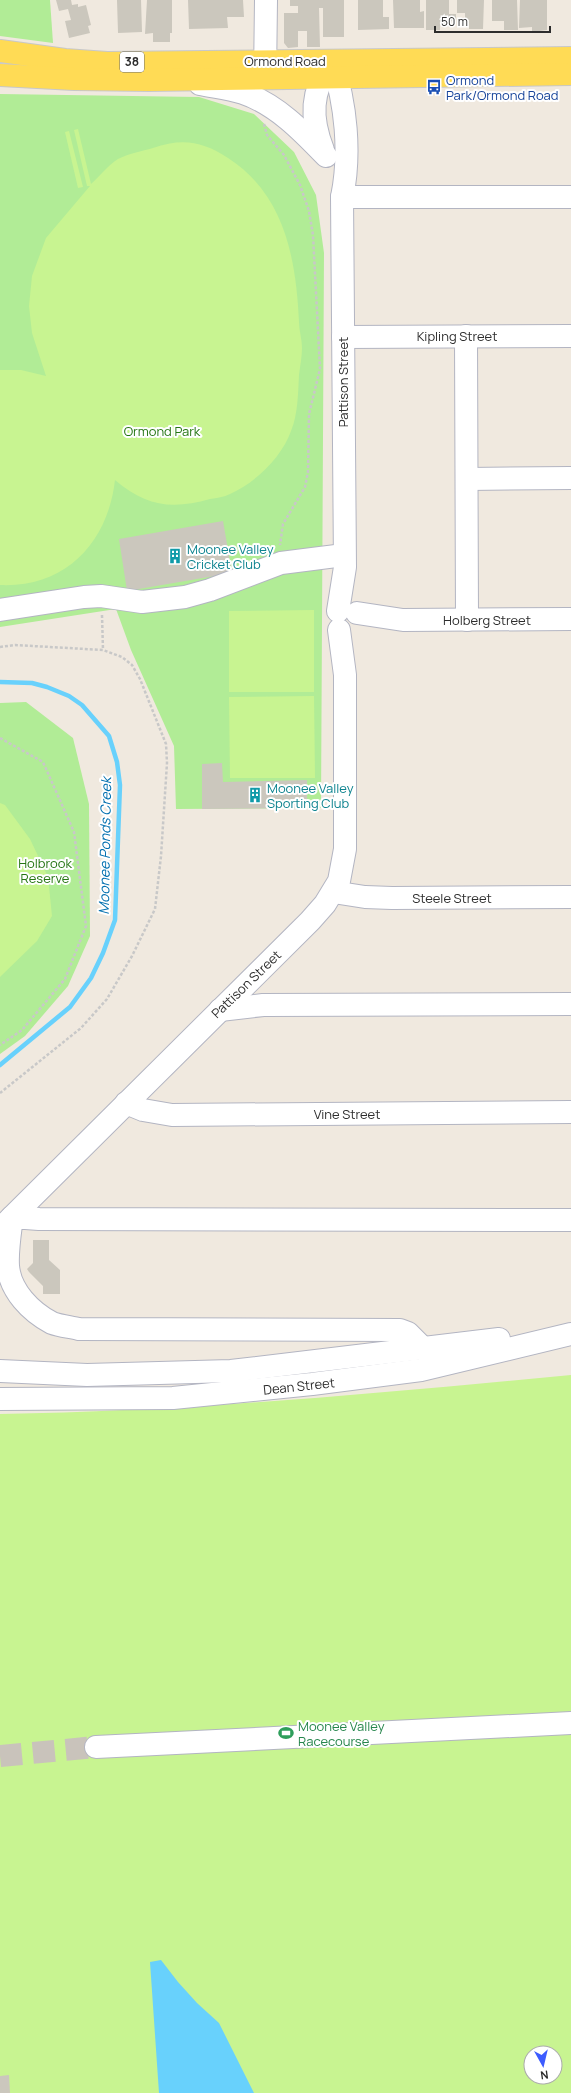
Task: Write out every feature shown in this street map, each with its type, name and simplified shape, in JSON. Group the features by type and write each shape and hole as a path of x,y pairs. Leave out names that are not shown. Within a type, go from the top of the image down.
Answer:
{"main road":[{"name":"Ormond Road","path":"0,51 66,60 107,63 265,70 571,74"},
{"name":"Ormond Road","path":"330,72 571,58"},
{"name":"Ormond Road","path":"0,75 74,79 170,79 265,70"}],"street":[{"path":"265,70 266,0"},
{"name":"Pattison Street","path":"330,72 318,86 314,123 342,197"},
{"name":"Pattison Street","path":"6,1223 310,921 333,892 343,866 345,849 345,675 350,621 345,561 342,197 348,155 345,127 330,72"},
{"name":"Pattison Street","path":"170,79 243,93 273,108 298,127 326,156"},
{"path":"342,197 571,197"},
{"path":"466,336 467,620"},
{"name":"Kipling Street","path":"343,337 571,336"},
{"path":"467,479 571,478"},
{"path":"0,610 84,597 101,596 142,602 185,597 210,590 281,563 345,561"},
{"name":"Holberg Street","path":"350,621 571,619"},
{"name":"Steele Street","path":"333,892 365,897 392,898 571,897"},
{"path":"220,1010 263,1006 571,1004"},
{"name":"Vine Street","path":"126,1103 143,1110 172,1115 571,1112"},
{"path":"423,1348 408,1333 400,1330 79,1328 53,1323 40,1316 18,1294 6,1278 8,1254 6,1223 39,1219 571,1220"},
{"name":"Dean Street","path":"0,1371 141,1375 231,1371 423,1348 571,1334"},
{"name":"Dean Street","path":"0,1399 172,1398 312,1384 421,1370 571,1334"},
{"name":"Dean Street","path":"0,1395 22,1399"},
{"path":"96,1747 571,1723"}],"path":[{"path":"273,108 264,121 264,128 267,135 284,155 300,185 309,211 313,235 320,369 309,414 308,472 305,488 283,524 280,541 281,563"},
{"path":"101,596 103,650"},
{"path":"0,647 15,645 103,650 122,658 132,665 140,679 166,744 167,763 161,856 155,909 132,956 107,999 81,1028 0,1093"},
{"path":"0,738 43,762 74,832 86,926 65,979 22,1030 0,1045"}],"green space":[{"path":"0,0 50,0 53,43 0,36"},
{"name":"Ormond Park","path":"0,94 199,97 254,114 294,152 316,195 324,253 321,808 176,809 174,746 131,650 116,609 0,627"},
{"path":"78,129 91,184 118,159 163,145 183,142 200,145 219,152 247,173 263,190 275,210 284,230 295,275 299,325 302,341 296,411 291,431 281,450 258,476 239,489 228,495 220,497 171,505 148,500 126,489 115,480 111,502 103,523 93,541 80,557 64,569 45,579 24,584 0,585 0,370 21,370 46,376 32,333 29,306 32,276 46,238 90,186 87,186 74,130"},
{"path":"69,131 83,187 78,188 65,132"},
{"path":"314,610 314,692 229,692 229,611"},
{"path":"314,696 315,778 230,778 229,697"},
{"name":"Holbrook Reserve","path":"26,702 73,738 89,804 90,936 68,986 25,1036 0,1054 0,703"},
{"path":"0,803 5,805 30,839 48,877 52,916 37,941 0,977"},
{"name":"Moonee Valley Racecourse","path":"571,1375 571,2093 0,2093 0,1414 215,1405"}],"water":[{"path":"161,1960 197,2003 219,2023 254,2093 159,2093 150,1962"}],"building":[{"path":"56,0 71,0 72,5 78,4 78,7 86,5 91,25 88,26 90,33 69,38 65,21 71,20 68,9 59,11"},
{"path":"117,0 141,0 142,32 118,33"},
{"path":"147,0 172,0 172,33 170,33 170,42 153,42 153,33 145,34"},
{"path":"188,0 243,0 244,17 227,17 228,28 189,29"},
{"path":"290,0 344,0 344,37 323,37 323,8 319,8 320,47 307,47 307,31 298,31 298,47 288,48 284,43 284,13 298,13 298,6 290,6"},
{"path":"358,0 383,0 383,17 389,17 389,29 358,30"},
{"path":"393,0 420,0 420,12 424,11 424,28 394,28"},
{"path":"426,0 449,0 449,14 456,14 456,21 440,22 440,30 426,30"},
{"path":"457,0 484,0 483,29 469,29 469,20 465,20 465,13 457,13"},
{"path":"492,0 517,0 518,30 504,30 504,21 492,21"},
{"path":"520,0 547,0 547,30 532,32 532,27 519,28"},
{"name":"Moonee Valley Cricket Club","path":"223,521 232,573 127,591 119,539"},
{"name":"Moonee Valley Sporting Club","path":"222,763 223,782 307,780 307,808 202,809 202,764"},
{"path":"33,1240 49,1240 49,1260 60,1270 60,1294 43,1294 43,1286 27,1269 33,1263"},
{"path":"9,2075 10,2093 0,2093 0,2076"}],"waterway":[{"name":"Moonee Ponds Creek","path":"0,682 32,683 47,687 69,696 82,705 109,736 117,762 120,785 115,920 103,953 91,978 70,1007 0,1065"}],"tunnel":[{"path":"0,1756 96,1747"}],"place":[{"name":"Ormond Park/Ormond Road","path":"434,87"},
{"name":"Moonee Valley Cricket Club","path":"175,556"},
{"name":"Moonee Valley Sporting Club","path":"255,795"},
{"name":"Moonee Valley Racecourse","path":"286,1733"}]}
